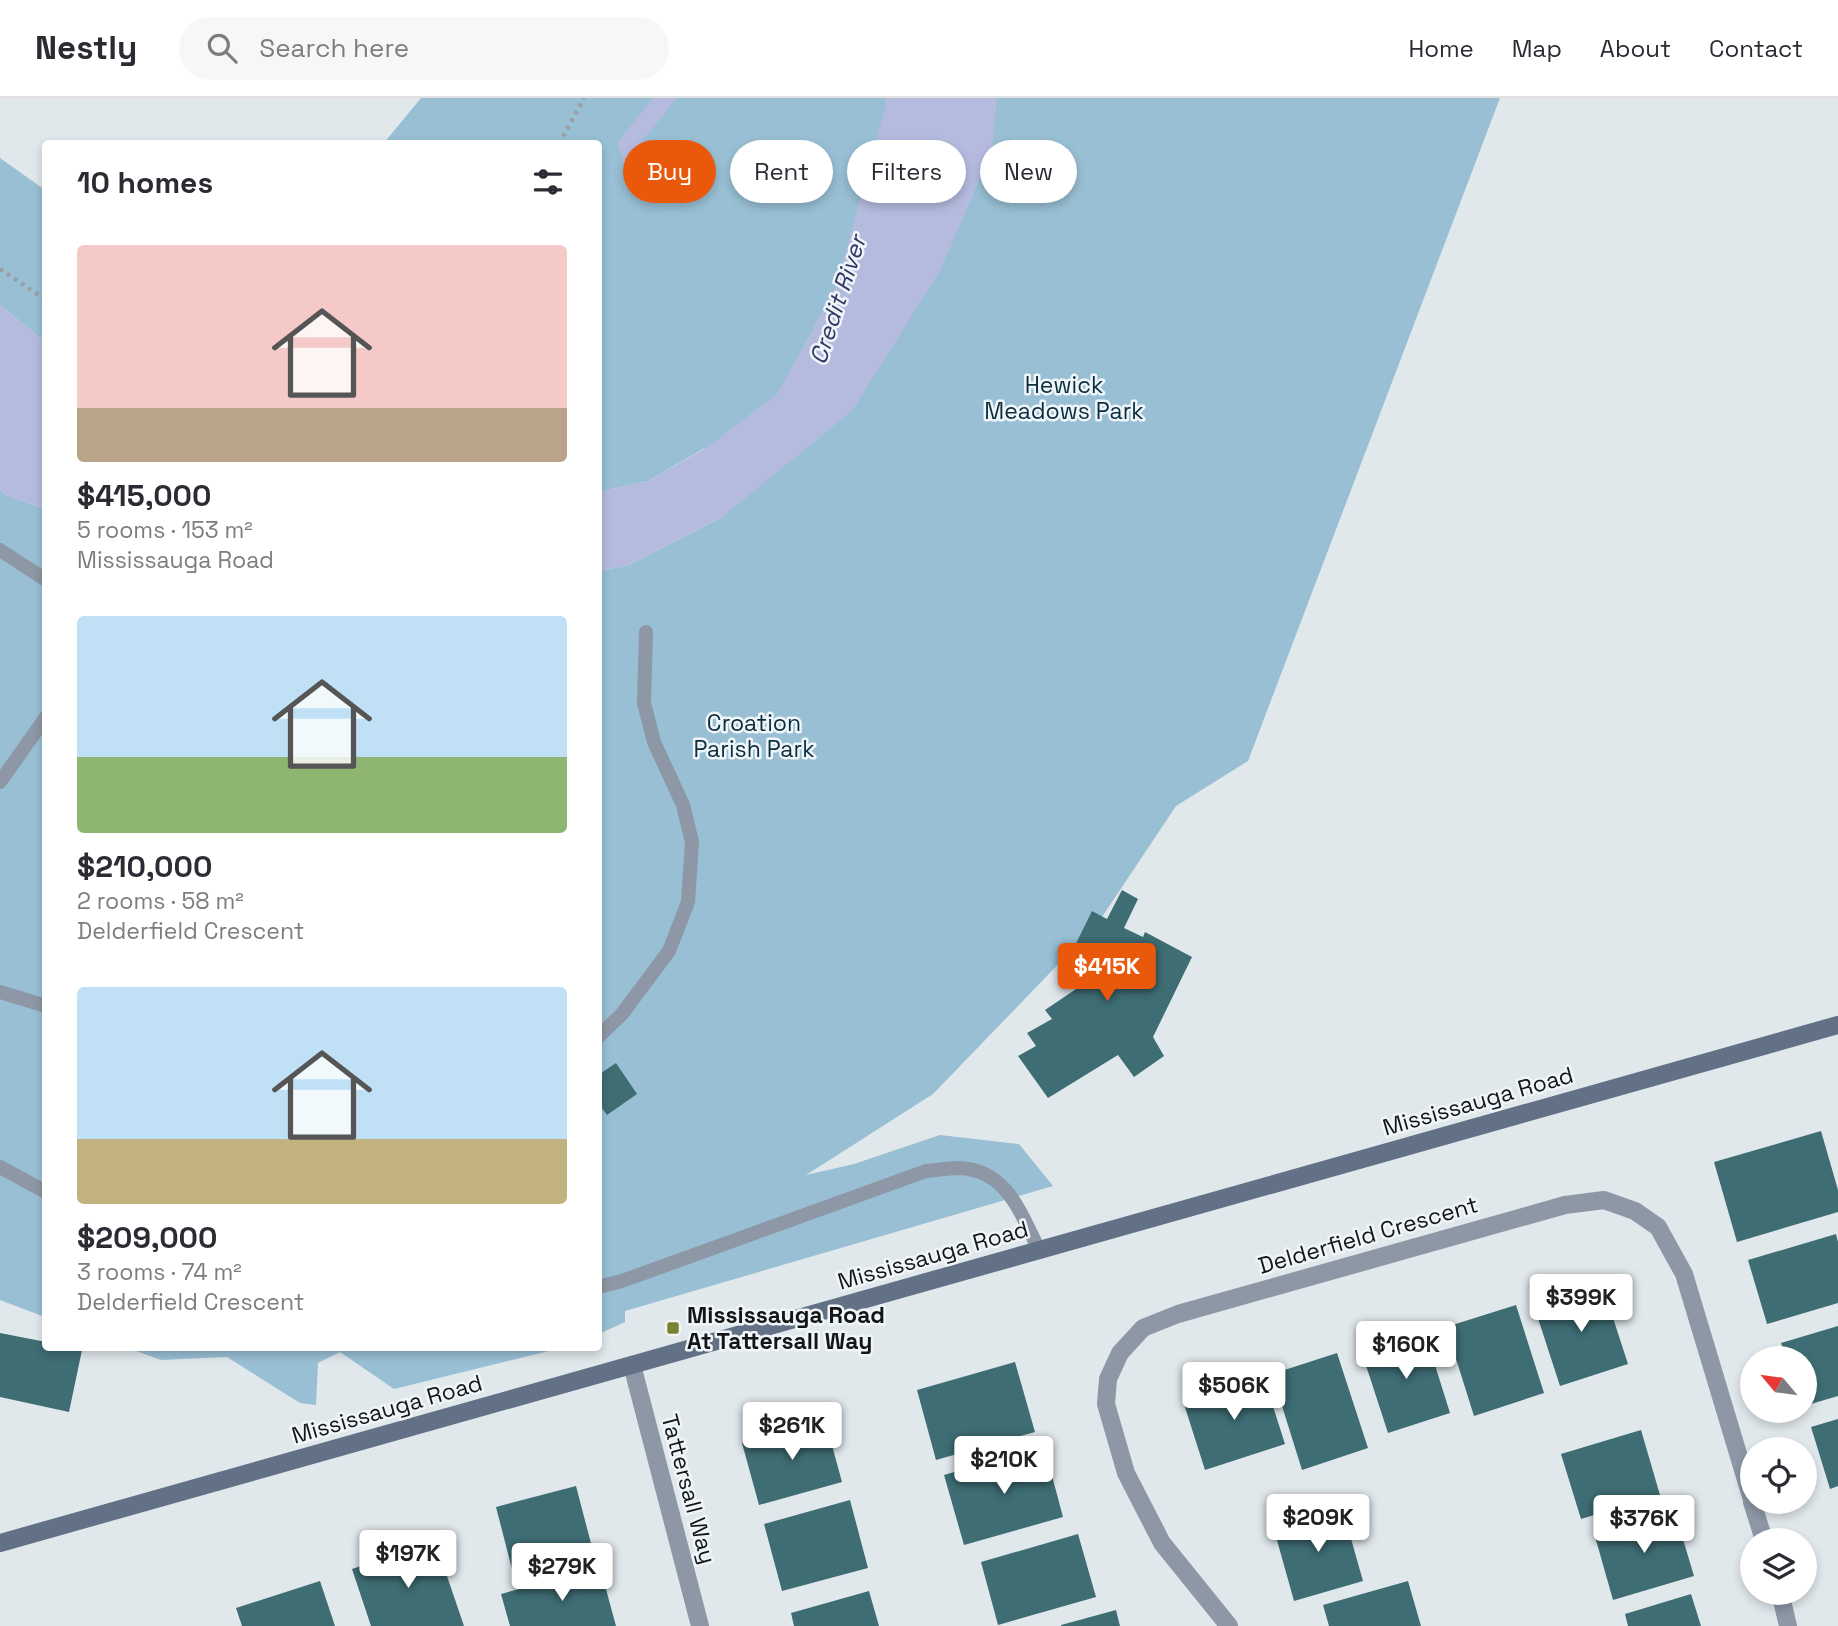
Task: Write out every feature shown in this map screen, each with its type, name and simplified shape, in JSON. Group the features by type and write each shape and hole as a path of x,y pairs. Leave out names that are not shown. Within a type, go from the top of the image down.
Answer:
{"main road":[{"name":"Mississauga Road","path":"0,1543 1838,1025"}],"street":[{"name":"Delderfield Crescent","path":"1229,1626 1162,1542 1126,1473 1106,1404 1108,1379 1120,1353 1143,1328 1178,1314 1564,1205 1604,1200 1635,1211 1658,1227 1684,1274 1740,1461"},
{"name":"Tattersall Way","path":"632,1365 700,1626"},
{"path":"1783,1605 1788,1626"}],"lane":[{"path":"0,550 42,577"},
{"path":"602,1033 622,1014 669,951 688,902 692,842 683,806 654,742 643,703 646,632"},
{"path":"0,782 42,723"},
{"path":"0,992 42,1005"},
{"path":"0,1167 42,1190"},
{"path":"602,1286 622,1282 926,1171 961,1168 990,1176 1014,1199 1039,1250"}],"path":[{"path":"561,140 584,98"},
{"path":"0,269 42,297"}],"green space":[{"path":"421,98 1500,98 1248,761 1176,806 1098,923 933,1094 806,1175 854,1164 940,1135 1019,1144 1053,1186 625,1311 625,1322 602,1333 602,570 629,565 722,517 705,448 648,481 602,491 602,140 386,140"},
{"path":"0,158 42,188 42,340 0,305"},
{"path":"0,489 4,494 42,508 42,1316 0,1300"},
{"path":"136,1351 549,1351 394,1389 340,1352 318,1363 316,1405 300,1403 227,1357 161,1360"}],"water":[{"path":"653,98 677,98 643,140 623,140 623,161 617,143"},
{"name":"Credit River","path":"885,98 997,98 993,140 980,140 980,179 940,271 852,411 722,517 629,565 602,570 602,491 648,481 706,448 778,393 837,284 859,203 966,203 966,140 876,140"},
{"path":"0,305 42,340 42,508 4,494 0,489"}],"building":[{"path":"1122,890 1138,899 1124,928 1143,937 1145,932 1192,957 1153,1037 1164,1056 1134,1077 1118,1055 1048,1098 1018,1056 1036,1046 1027,1033 1052,1019 1045,1010 1082,985 1062,972 1092,911 1107,919"},
{"path":"616,1063 637,1094 607,1115 602,1108 602,1072"},
{"path":"1821,1131 1838,1190 1838,1212 1737,1242 1714,1162"},
{"path":"1836,1234 1838,1303 1767,1324 1748,1260"},
{"path":"1601,1281 1628,1364 1560,1386 1533,1303"},
{"path":"1516,1305 1544,1393 1474,1416 1446,1327"},
{"path":"1838,1326 1838,1396 1817,1402 1817,1346 1782,1346 1781,1343"},
{"path":"1424,1330 1450,1413 1388,1433 1361,1350"},
{"path":"0,1333 42,1341 42,1351 82,1351 69,1412 0,1397"},
{"path":"1337,1353 1368,1448 1302,1470 1272,1374"},
{"path":"1015,1362 1035,1432 936,1460 917,1390"},
{"path":"1263,1375 1285,1444 1205,1470 1183,1401"},
{"path":"1838,1419 1838,1486 1830,1489 1817,1447 1817,1437 1814,1437 1811,1427"},
{"path":"825,1420 842,1482 759,1505 742,1443"},
{"path":"1641,1430 1660,1495 1581,1519 1561,1454"},
{"path":"1044,1446 1063,1517 964,1545 944,1475"},
{"path":"576,1486 593,1551 513,1573 496,1507"},
{"path":"850,1500 868,1568 782,1591 764,1524"},
{"path":"1342,1507 1363,1581 1294,1601 1273,1526"},
{"path":"1674,1509 1694,1576 1613,1600 1594,1533"},
{"path":"1078,1534 1096,1597 998,1625 981,1562"},
{"path":"435,1541 464,1626 371,1626 352,1569"},
{"path":"600,1567 616,1626 510,1626 501,1594"},
{"path":"320,1581 335,1626 242,1626 236,1608"},
{"path":"1408,1581 1421,1626 1329,1626 1323,1605"},
{"path":"869,1591 879,1626 794,1626 791,1613"},
{"path":"1691,1594 1701,1626 1628,1626 1625,1614"},
{"path":"1116,1610 1120,1626 1061,1626 1061,1625"}],"place":[{"name":"Mississauga Road At Tattersall Way","path":"673,1328"}],"park label":[{"name":"Hewick Meadows Park","path":"1064,398"},
{"name":"Croation Parish Park","path":"754,736"}]}
